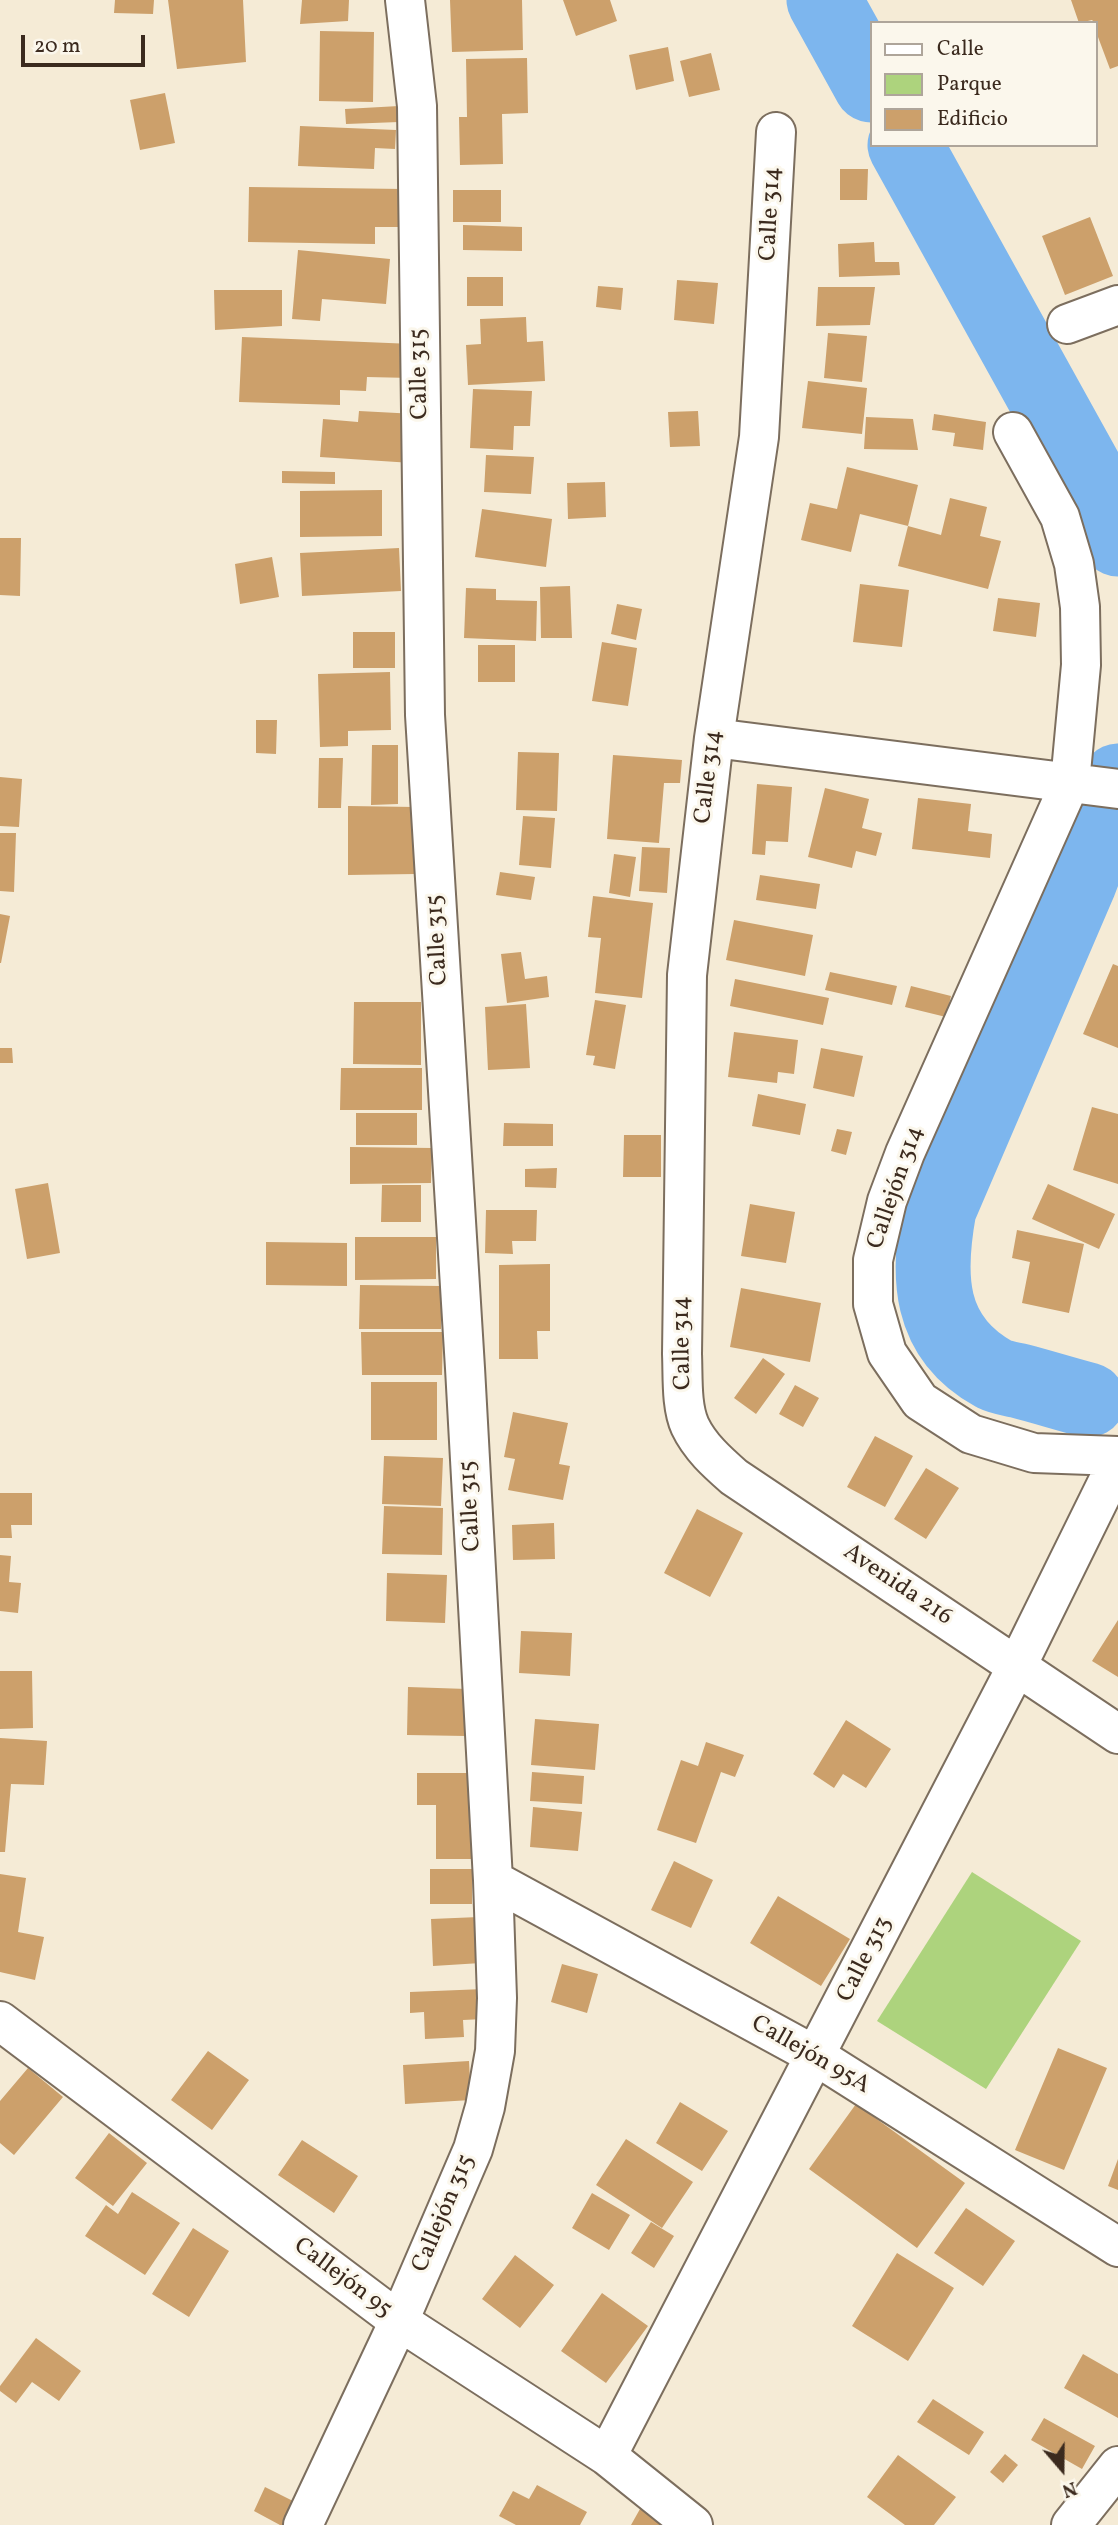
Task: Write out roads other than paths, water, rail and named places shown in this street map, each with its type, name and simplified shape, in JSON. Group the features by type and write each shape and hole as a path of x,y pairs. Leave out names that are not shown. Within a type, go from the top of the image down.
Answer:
{"street":[{"name":"Calle 315","path":"405,0 417,106 425,715 493,1880"},
{"name":"Calle 314","path":"690,1425 684,1394 682,1354 687,975 713,738 759,437 776,132"},
{"path":"1067,324 1118,305"},
{"name":"Callejón 314","path":"1013,432 1060,517 1074,564 1080,607 1081,665 1093,786 905,1153 887,1201 873,1260 873,1304 887,1353 920,1401 971,1434 1034,1453 1118,1458"},
{"path":"713,738 1093,786"},
{"name":"Avenida 216","path":"690,1425 707,1452 734,1477 1118,1734"},
{"name":"Calle 313","path":"607,2456 1017,1666 1118,1458"},
{"name":"Callejón 95A","path":"493,1880 816,2056 1118,2247"},
{"name":"Callejón 315","path":"303,2525 399,2321 474,2149 495,2051 497,1998 493,1880"},
{"name":"Callejón 95","path":"0,2021 399,2321 607,2456 692,2525"},
{"path":"1071,2525 1118,2466"}],"waterway":[{"path":"824,0 870,83"},
{"path":"906,147 1104,504 1118,539"},
{"path":"1088,1400 994,1374 972,1359 955,1342 944,1323 933,1280 933,1257 939,1209 1079,883 1118,781"}]}
